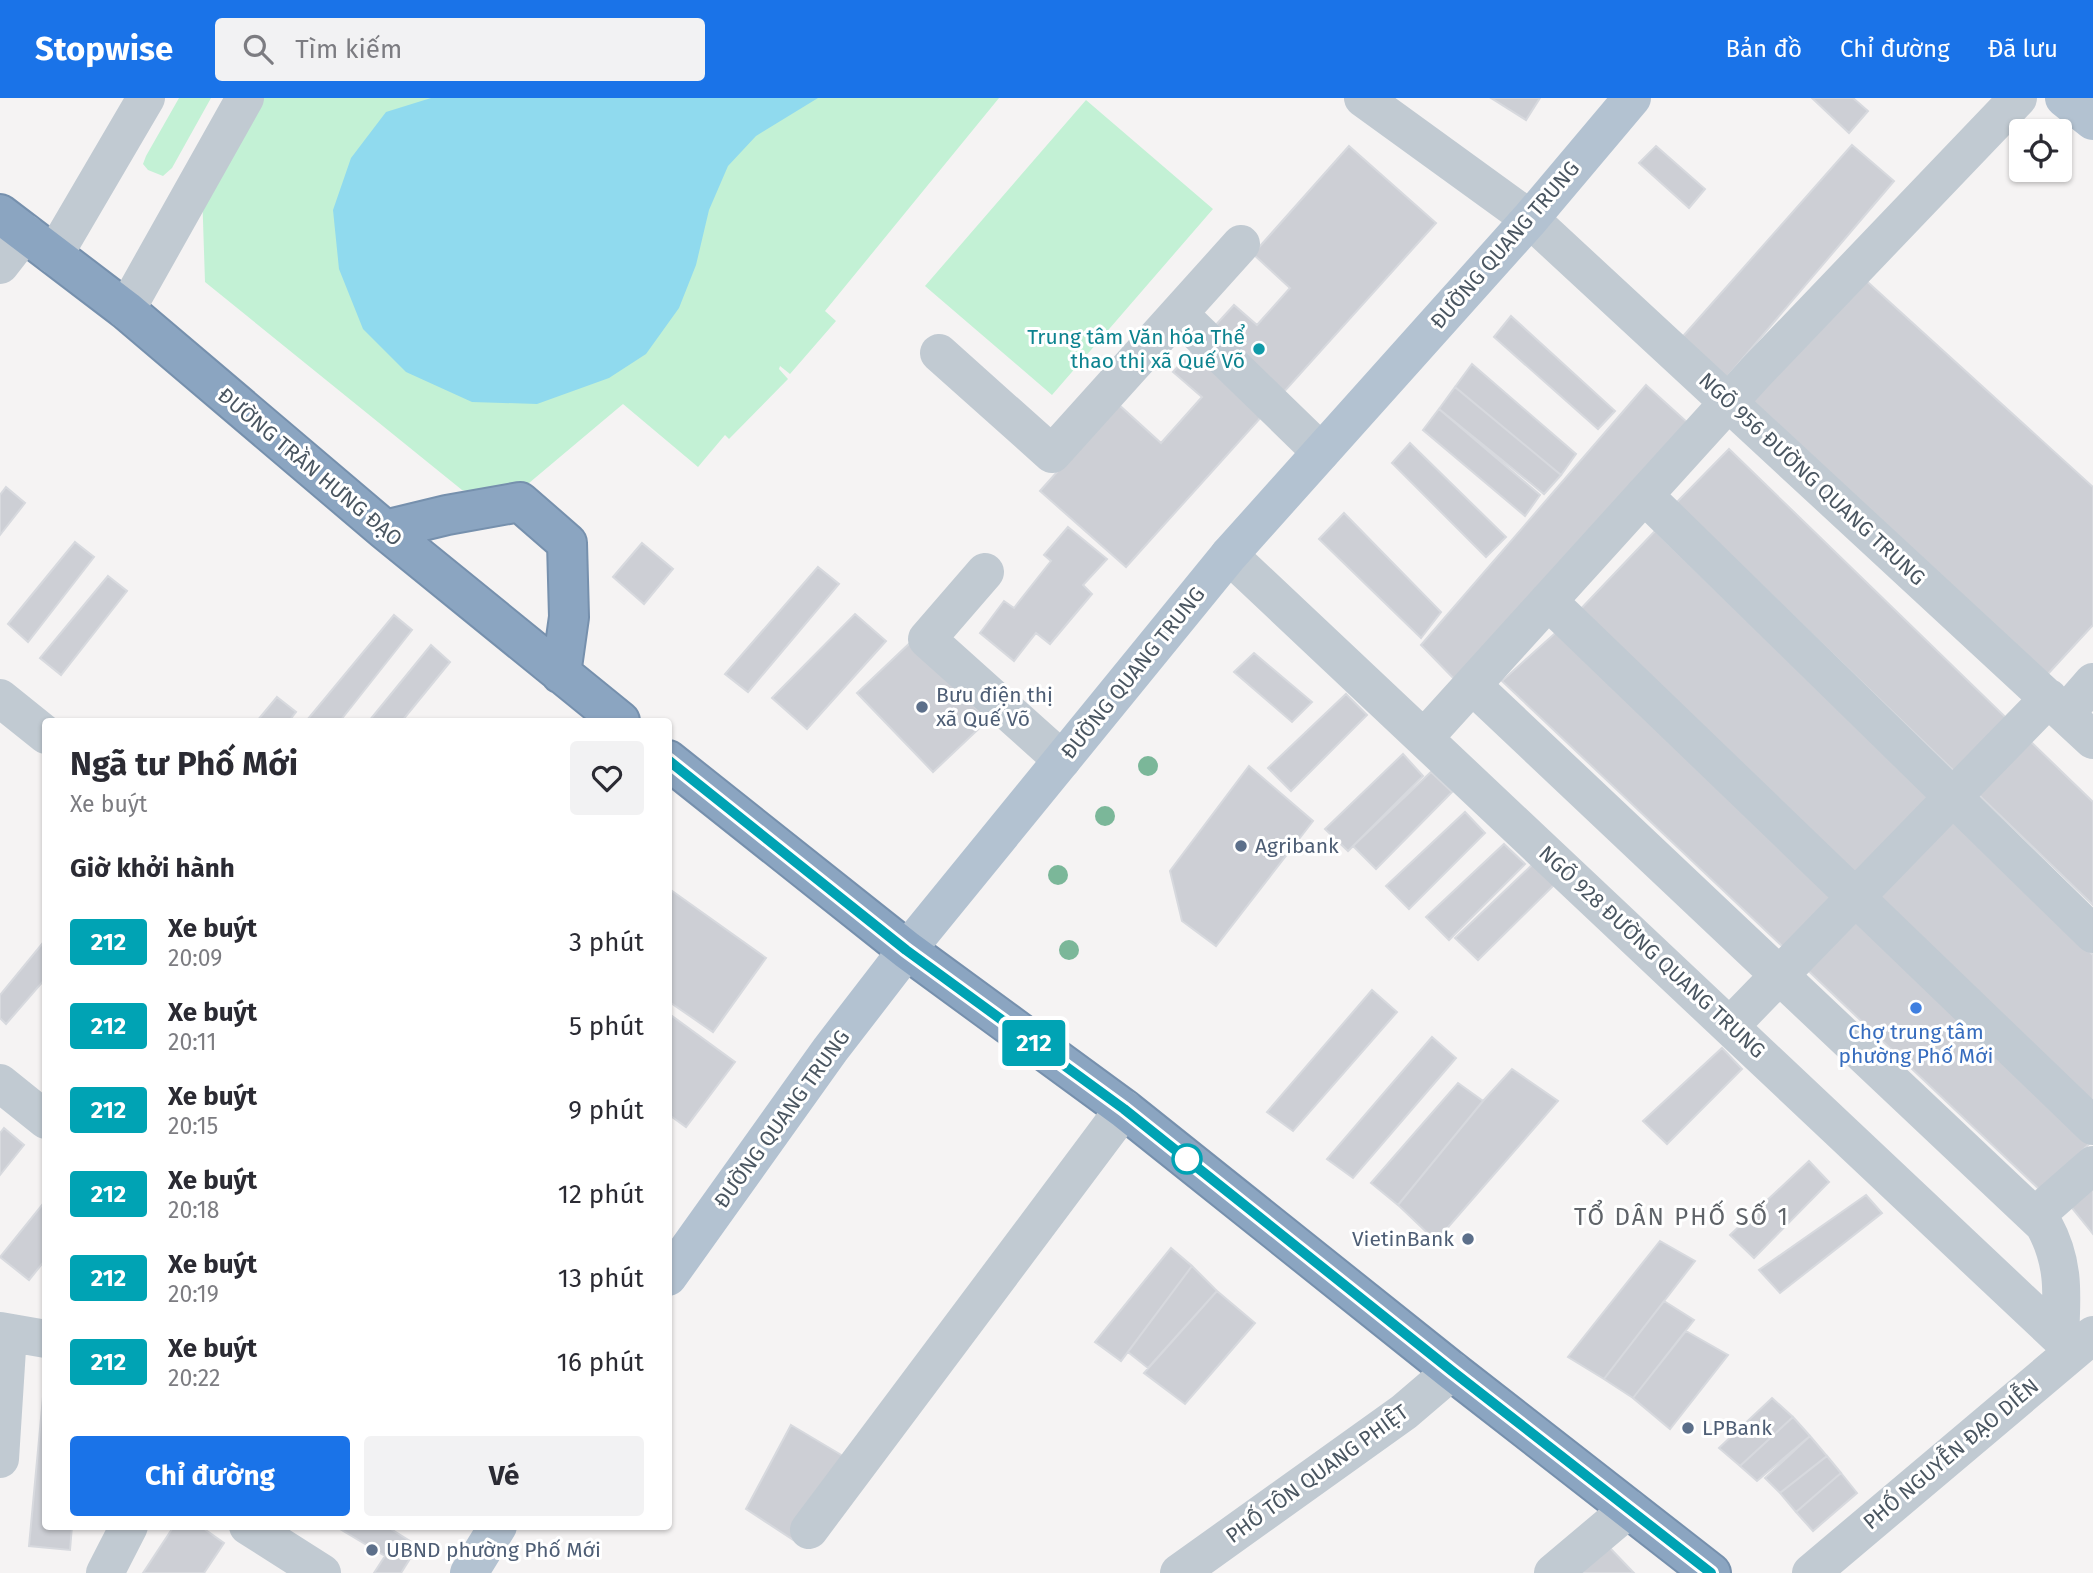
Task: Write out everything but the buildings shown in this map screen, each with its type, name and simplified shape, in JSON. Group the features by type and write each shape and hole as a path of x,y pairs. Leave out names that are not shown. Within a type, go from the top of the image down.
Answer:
{"highway":[{"name":"ĐƯỜNG TRẦN HƯNG ĐẠO","path":"26,234 126,310 385,530 616,718"},
{"path":"385,530 520,502 567,543 569,617 561,674"},
{"path":"672,763 906,950 1124,1109 1452,1371 1711,1573"}],"main road":[{"name":"ĐƯỜNG QUANG TRUNG","path":"672,1271 831,1049 906,950 1229,555 1530,219 1632,98"},
{"path":"2064,98 2093,121"},
{"path":"469,1573 496,1530"}],"street":[{"path":"0,265 146,98"},
{"path":"126,310 245,98"},
{"name":"NGÕ 956 ĐƯỜNG QUANG TRUNG","path":"1363,98 1530,219 2093,740"},
{"path":"1424,738 1729,402 2018,98"},
{"path":"939,353 1052,454 1241,244"},
{"path":"1179,314 1321,452"},
{"path":"1644,495 2093,934"},
{"name":"NGÕ 928 ĐƯỜNG QUANG TRUNG","path":"1229,555 1730,1026 2075,1341"},
{"path":"985,572 927,639 1062,760"},
{"path":"1548,601 2093,1126"},
{"path":"1730,1026 1953,797 2057,705 2093,682"},
{"path":"1472,685 2044,1225 2058,1256 2062,1294 2075,1341"},
{"path":"0,698 42,732"},
{"path":"0,1083 42,1117"},
{"path":"809,1530 1124,1109"},
{"path":"2035,1216 2093,1165"},
{"path":"0,1459 4,1332 42,1338"},
{"name":"PHỐ NGUYỄN ĐẠO DIỄN","path":"1811,1573 2075,1341"},
{"name":"PHỐ TÔN QUANG PHIỆT","path":"1179,1573 1404,1412 1452,1371"},
{"path":"1552,1573 1629,1509"},
{"path":"105,1573 127,1530"},
{"path":"254,1530 322,1573"}],"green space":[{"path":"179,98 211,98 172,168 163,176 148,170 143,164"},
{"path":"261,98 999,98 825,311 836,321 790,374 780,366 779,369 788,379 729,439 725,435 698,467 623,404 510,499 462,490 205,282 202,190"},
{"path":"1086,100 1213,209 1052,395 925,286"}],"water":[{"path":"431,98 818,98 756,136 728,166 709,210 696,265 679,308 646,354 609,378 537,404 472,402 406,372 363,329 339,269 333,210 351,158 386,112"}],"bus line":[{"name":"212","path":"672,763 906,950 1124,1109 1452,1371 1711,1573"}],"place":[{"name":"Trung tâm Văn hóa Thể thao thị xã Quế Võ","path":"1259,349"},
{"name":"Bưu điện thị xã Quế Võ","path":"922,707"},
{"name":"Agribank","path":"1241,846"},
{"name":"Chợ trung tâm phường Phố Mới","path":"1916,1008"},
{"name":"VietinBank","path":"1468,1239"},
{"name":"LPBank","path":"1688,1428"},
{"name":"UBND phường Phố Mới","path":"372,1550"}],"district":[{"name":"TỔ DÂN PHỐ SỐ 1","path":"1682,1217"}]}
